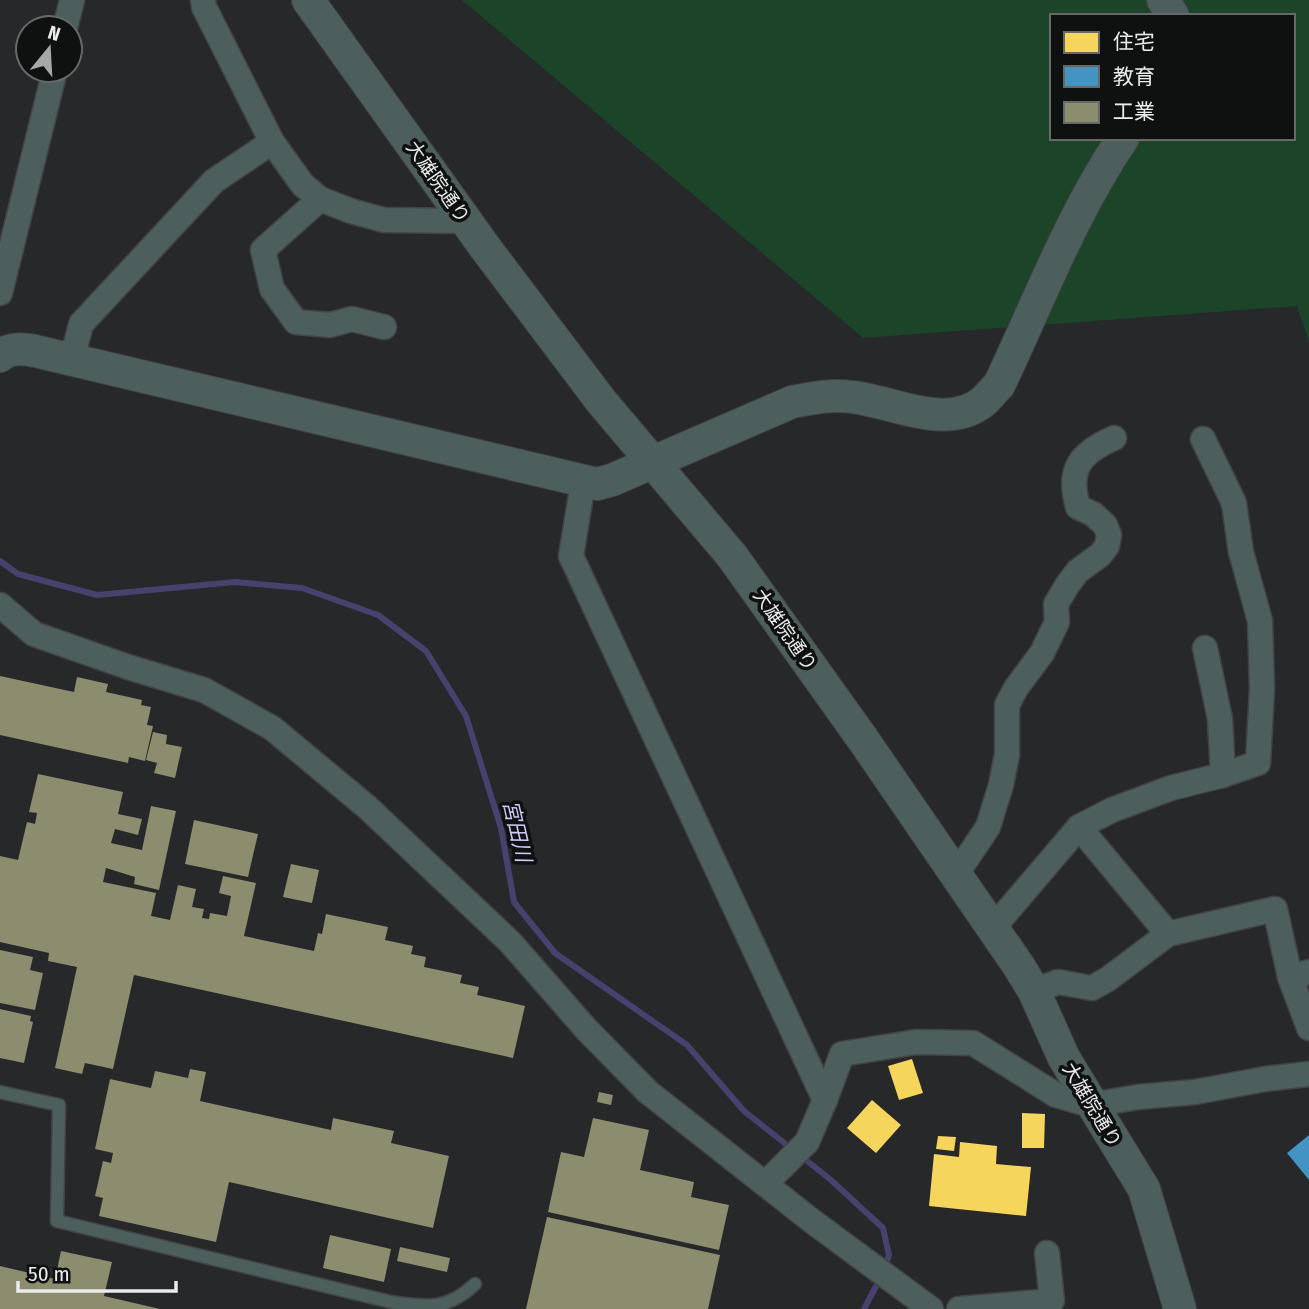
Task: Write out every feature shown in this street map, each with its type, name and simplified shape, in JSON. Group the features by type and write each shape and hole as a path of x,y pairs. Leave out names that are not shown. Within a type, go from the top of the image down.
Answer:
{"street":[{"path":"203,0 204,7 272,142 303,185 320,199 384,220 466,221"},
{"name":"大雄院通り","path":"308,0 466,221 601,401 732,556 993,928 1034,991 1064,1058 1144,1189 1180,1309"},
{"path":"0,293 52,84"},
{"path":"1,352 22,349 72,359 583,483 597,484 612,481 792,402 823,396 850,397 923,413 950,414 969,410 983,402 999,385 1079,212 1100,172 1122,140"},
{"path":"72,359 81,324 214,181 272,142"},
{"path":"320,199 263,250 272,289 296,321 330,325 352,319 384,327"},
{"path":"956,876 989,827 1007,755 1007,705 1042,653 1056,622 1056,604 1068,584 1078,571 1100,555 1107,546 1109,535 1105,525 1093,514 1079,507 1073,489 1074,476 1082,457 1094,446 1114,438"},
{"path":"993,928 1079,827 1171,788 1258,763 1262,689 1260,621 1241,552 1234,503 1203,439"},
{"path":"583,483 570,556 825,1100"},
{"path":"0,605 34,634 204,690 272,728 368,807 510,942 587,1030 648,1092 931,1309"},
{"path":"1205,649 1220,719 1223,775"},
{"path":"1079,827 1168,934"},
{"path":"1034,991 1058,982 1092,988 1168,934 1275,909 1300,975 1309,1028"},
{"path":"765,1184 807,1142 842,1054 916,1042 973,1043 1056,1095 1091,1105 1138,1097 1195,1093 1309,1073"},
{"path":"959,1309 1052,1301 1047,1253"}],"lane":[{"path":"0,1092 59,1105 57,1221 423,1307 446,1308 462,1300 475,1284"}],"green space":[{"path":"462,0 1309,0 1309,342 1297,306 863,338"}],"building: 住宅":[{"path":"912,1059 923,1093 899,1100 888,1066"},
{"path":"872,1100 901,1125 876,1153 847,1128"},
{"path":"1022,1113 1045,1114 1044,1148 1022,1148"},
{"path":"938,1136 956,1137 954,1151 936,1149"},
{"path":"960,1142 997,1146 996,1164 1031,1167 1026,1216 929,1206 934,1154 959,1157"}],"building: 教育":[{"path":"1309,1135 1309,1180 1287,1153"}],"building: 工業":[{"path":"0,676 74,692 77,677 108,684 106,692 142,700 141,705 151,707 147,725 153,726 145,761 129,757 128,763 0,735"},
{"path":"153,732 167,735 166,744 182,747 175,778 154,773 157,763 146,760"},
{"path":"38,774 123,792 118,814 142,819 138,835 115,829 111,843 142,850 151,806 176,811 159,890 134,884 135,877 106,868 103,882 156,893 151,916 170,920 178,885 196,889 192,907 204,909 202,918 209,919 210,913 227,916 231,896 219,893 223,876 256,883 244,936 314,951 318,933 322,934 326,914 388,927 385,940 413,946 411,954 426,957 424,967 462,975 460,983 479,987 477,995 525,1006 513,1058 134,975 113,1069 85,1063 82,1074 55,1068 77,967 48,961 49,953 0,942 0,856 18,860 27,822 35,824 37,813 29,812"},
{"path":"194,820 258,834 248,877 185,864"},
{"path":"291,864 319,870 312,903 283,897"},
{"path":"0,950 33,957 30,970 43,973 35,1010 0,1003"},
{"path":"0,1009 31,1016 30,1021 33,1022 24,1063 0,1058"},
{"path":"190,1069 206,1072 200,1101 331,1130 333,1118 394,1131 391,1143 449,1156 433,1228 229,1182 216,1242 99,1216 103,1198 95,1196 103,1161 111,1163 113,1153 95,1149 110,1079 151,1088 155,1071 188,1078"},
{"path":"599,1092 613,1095 611,1105 597,1102"},
{"path":"593,1118 649,1130 640,1170 694,1182 691,1197 729,1205 719,1250 548,1212 561,1152 584,1157"},
{"path":"547,1217 720,1255 708,1309 526,1309"},
{"path":"330,1235 391,1249 384,1282 323,1268"},
{"path":"400,1247 450,1258 447,1272 397,1261"},
{"path":"61,1251 112,1262 104,1296 160,1309 0,1309 0,1266 55,1279"}],"waterway":[{"name":"宮田川","path":"0,561 18,574 97,595 235,582 302,588 378,615 426,651 466,716 501,828 514,902 555,953 687,1045 744,1111 792,1149"},
{"name":"宮田川","path":"801,1156 883,1228 889,1255 885,1267"},
{"name":"宮田川","path":"864,1309 881,1277"}]}
